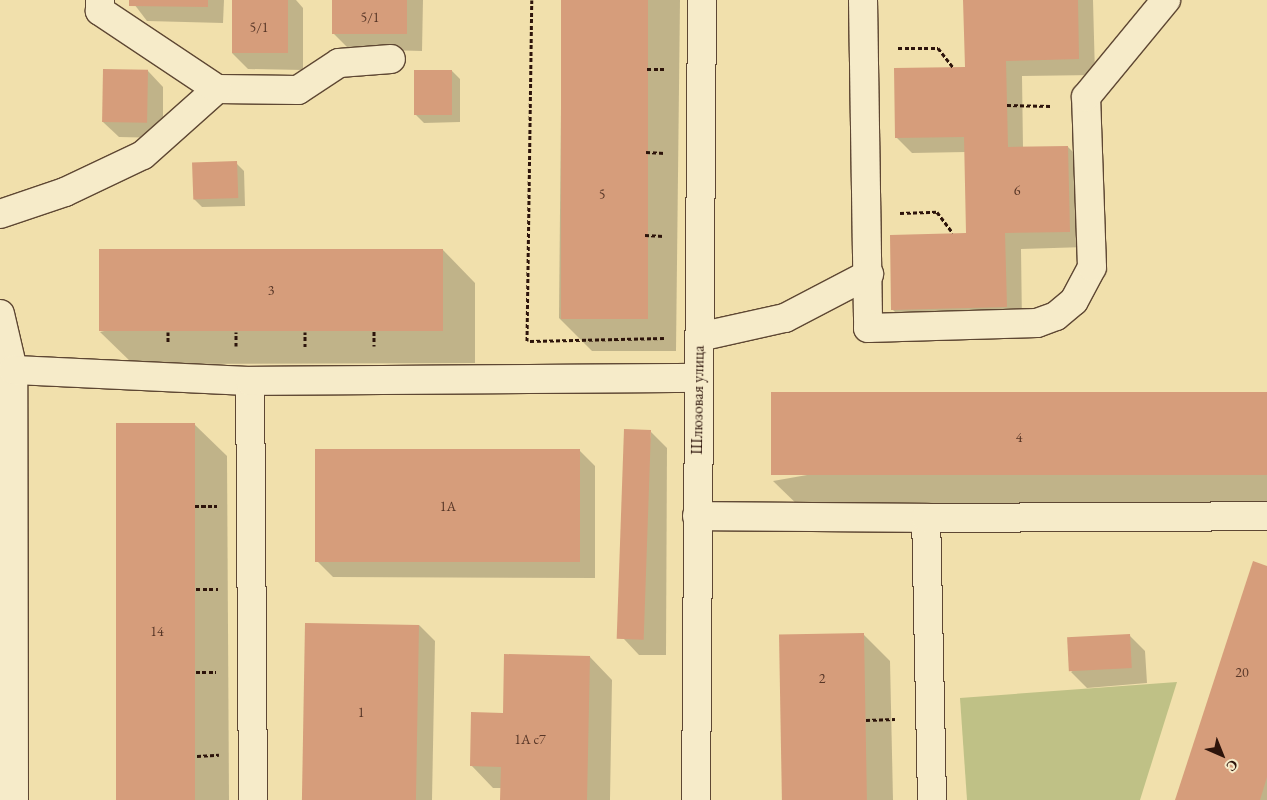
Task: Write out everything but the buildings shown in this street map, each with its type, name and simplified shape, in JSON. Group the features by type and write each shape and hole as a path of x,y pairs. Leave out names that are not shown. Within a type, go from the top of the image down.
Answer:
{"street":[{"path":"100,0 100,10 217,89 298,90 340,63 391,59"},
{"name":"Шлюзовая улица","path":"696,800 702,0"},
{"path":"863,0 868,328 1037,324 1056,316 1085,287 1092,267 1086,97 1166,0"},
{"path":"0,214 65,192 143,155 217,89"},
{"path":"699,337 785,318 868,274"},
{"path":"0,314 13,370 14,800"},
{"path":"13,370 250,381 698,378"},
{"path":"250,381 252,800"},
{"path":"697,516 926,518 1267,516"},
{"path":"926,518 932,800"}],"path":[{"path":"526,342 532,0"},
{"path":"864,48 938,48 953,67"},
{"path":"647,69 668,69"},
{"path":"1007,105 1087,107"},
{"path":"646,152 664,152"},
{"path":"867,214 936,212 953,233"},
{"path":"645,235 665,236"},
{"path":"374,331 374,345"},
{"path":"305,332 305,344"},
{"path":"196,589 206,589"},
{"path":"196,672 207,672"},
{"path":"866,720 896,719"},
{"path":"197,756 208,755"}],"green space":[{"path":"1177,682 1140,800 967,800 960,698"}]}
